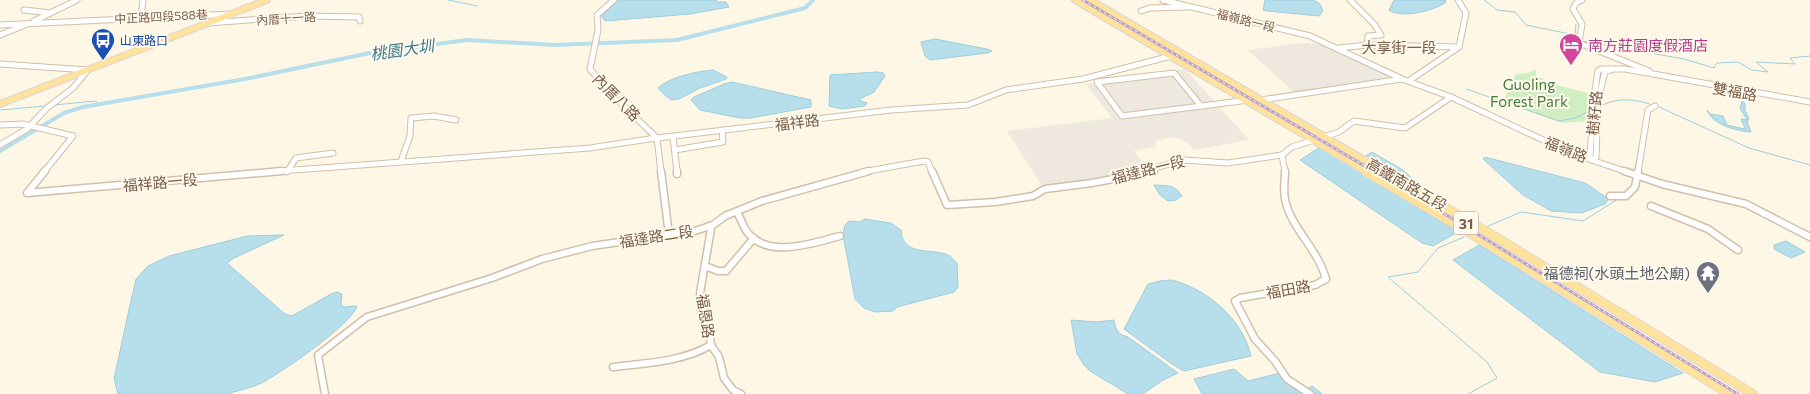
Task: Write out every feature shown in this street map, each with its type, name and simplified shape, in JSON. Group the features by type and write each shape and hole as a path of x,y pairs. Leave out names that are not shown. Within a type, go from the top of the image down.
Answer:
{"main road":[{"path":"0,104 267,0"},
{"name":"31","path":"1071,0 1168,57"},
{"name":"31","path":"1090,0 1185,56"},
{"path":"1080,1 1090,11"},
{"name":"31","path":"1080,1 1168,57"},
{"name":"31","path":"1080,1 1109,14 1185,56"},
{"path":"1101,6 1109,14"},
{"name":"高鐵南路五段","path":"1185,56 1261,100 1318,139 1374,165 1572,282 1753,394"},
{"name":"高鐵南路五段","path":"1185,56 1722,394"},
{"name":"高鐵南路五段","path":"1168,57 1318,139 1536,272 1729,394"},
{"name":"高鐵南路五段","path":"1168,57 1241,101 1354,157 1599,302 1746,394"},
{"path":"1201,74 1213,85"},
{"path":"1354,157 1374,165"},
{"path":"1508,260 1536,272"},
{"path":"1572,282 1599,302"}],"street":[{"path":"0,35 77,0"},
{"path":"141,17 143,0"},
{"name":"內厝八路","path":"614,0 597,15 598,30 590,69 610,93 657,138"},
{"name":"福嶺路一段","path":"1165,0 1310,36 1328,44"},
{"path":"1350,0 1374,24 1381,35 1368,36 1368,45"},
{"name":"大享街一段","path":"1410,80 1458,46 1466,13 1458,0"},
{"path":"1582,0 1576,3 1573,9 1582,24 1579,43 1661,77"},
{"path":"1141,11 1150,8 1191,6"},
{"path":"24,10 51,13"},
{"name":"中正路四段588巷","path":"0,24 232,14"},
{"name":"內厝十一路","path":"208,23 320,15 359,17 360,21"},
{"name":"福嶺路","path":"1328,44 1340,48 1402,79 1410,80 1451,97 1492,118 1571,153 1685,191 1746,204 1810,237"},
{"name":"大享街一段","path":"1340,48 1368,45 1458,46"},
{"name":"福祥路","path":"401,161 590,148 657,138 891,110 968,105 1006,90 1083,79 1168,57 1185,56"},
{"path":"0,64 88,70"},
{"path":"0,145 36,129 51,104 66,94 88,70"},
{"name":"樹籽路","path":"1593,160 1596,157 1598,103 1604,73 1613,70 1661,77"},
{"path":"1201,106 1174,73 1097,82 1122,116 1241,101"},
{"name":"雙福路","path":"1661,77 1810,103"},
{"path":"1261,100 1402,79"},
{"name":"福達路一段","path":"947,205 995,202 1033,196 1045,189 1153,172 1158,167 1184,160 1228,163 1282,155 1292,147 1339,132 1354,121 1368,125 1383,124 1405,128 1451,97"},
{"path":"1610,196 1626,196 1635,187 1648,110 1655,106"},
{"path":"401,161 410,136 411,118 434,116 456,120"},
{"name":"福祥路一段","path":"0,125 23,124 36,129 73,136 27,193 401,161"},
{"path":"675,150 723,142 722,130"},
{"path":"673,137 677,174"},
{"path":"657,138 669,235"},
{"path":"287,172 296,158 333,153"},
{"name":"福田路","path":"1282,155 1286,162 1285,202 1319,259 1326,279 1315,285 1240,298 1235,301 1255,338 1275,361 1287,379 1310,394"},
{"name":"福達路二段","path":"325,394 318,355 367,317 492,278 565,252 695,231 762,201 858,173 924,161 928,162 947,205"},
{"path":"1651,206 1704,226 1726,238 1738,250"},
{"path":"736,212 748,233 754,238 770,245 789,247 840,236"},
{"name":"福恩路","path":"709,226 711,229 710,239 700,293 701,305 707,317 711,346 717,350 723,379 732,391 741,394"},
{"path":"705,266 718,271 726,271 734,265 754,238"},
{"path":"613,367 656,363 702,352 711,346"}],"shaded area":[{"path":"1303,43 1328,45 1392,77 1295,93 1248,50"},
{"path":"1182,69 1188,72 1249,140 1194,150 1187,142 1177,138 1166,138 1156,141 1155,147 1134,151 1148,169 1144,172 1122,173 1091,181 1042,186 1007,131 1112,118 1086,84"}],"green space":[{"name":"Guoling Forest Park","path":"1536,70 1536,75 1550,83 1591,94 1589,121 1562,123 1503,102 1516,74 1528,73"}],"water":[{"path":"618,0 716,0 718,2 726,2 729,7 690,14 605,21 601,16"},
{"path":"1265,0 1314,0 1320,4 1323,11 1319,16 1267,11 1263,10"},
{"path":"1394,0 1446,1 1439,6 1425,11 1401,14 1389,10"},
{"path":"935,39 992,51 930,60 925,56 921,42"},
{"path":"713,70 727,77 726,79 700,88 679,99 672,100 658,88 676,78 692,73"},
{"path":"883,73 885,76 874,92 858,100 867,103 865,106 842,109 829,106 830,75"},
{"path":"732,82 811,100 811,107 751,118 740,118 700,110 691,100 694,97"},
{"path":"1742,101 1745,103 1745,110 1749,119 1747,122 1751,132 1737,130 1719,123 1710,115 1707,110 1710,114 1723,116 1727,125 1745,129 1741,119 1747,120 1740,108"},
{"path":"1320,147 1458,232 1433,246 1422,243 1300,160"},
{"path":"1372,152 1403,170 1413,179 1409,183 1364,157"},
{"path":"1485,157 1585,183 1609,199 1605,204 1582,213 1551,211 1523,195 1483,159"},
{"path":"1154,185 1176,189 1182,196 1176,200 1168,201 1160,195"},
{"path":"864,219 891,223 901,230 903,239 912,248 949,256 957,263 958,287 954,292 897,307 893,311 875,312 864,308 855,299 843,235 845,225 849,221 860,222"},
{"path":"284,235 227,263 285,314 292,316 331,294 337,292 342,294 341,304 344,307 357,306 344,324 288,366 263,382 248,388 227,394 118,394 114,379 136,279 148,266 169,256 247,236"},
{"path":"1786,241 1805,252 1791,258 1774,249 1774,245"},
{"path":"1479,245 1683,373 1655,382 1600,372 1453,260"},
{"path":"1171,280 1197,290 1221,307 1240,330 1247,342 1251,356 1184,371 1124,329 1148,284"},
{"path":"1071,320 1096,322 1114,320 1119,333 1128,337 1178,373 1163,380 1143,394 1128,394 1090,371 1084,365 1077,354"},
{"path":"1234,369 1248,381 1280,373 1307,394 1202,394 1194,379"},
{"path":"1312,386 1321,393 1321,394 1307,394"}],"waterway":[{"path":"448,0 477,6"},
{"name":"桃園大圳","path":"0,151 64,113 83,107 245,79 370,53 467,40 555,45 677,40 805,8 813,0"},
{"path":"1484,0 1497,10 1515,12 1526,25 1575,35 1576,24"},
{"path":"1568,34 1576,40"},
{"path":"1582,41 1684,59 1714,68 1717,63 1738,62 1752,70 1768,72 1756,62 1795,64 1790,58 1810,56"},
{"path":"1466,89 1559,121 1575,118 1590,111"},
{"path":"1600,106 1620,100 1639,101 1653,105"},
{"path":"54,105 96,101 97,103"},
{"path":"0,110 46,106"},
{"path":"1659,107 1749,148 1810,165"},
{"path":"1635,169 1643,127"},
{"path":"1486,227 1521,212 1583,221 1618,199"},
{"path":"1464,237 1438,248 1418,272 1388,277 1487,362 1497,378 1468,394"}],"railway":[{"path":"1083,0 1412,194 1738,394"}],"place":[{"name":"山東路口","path":"103,61"},
{"name":"南方莊園度假酒店","path":"1571,66"},
{"name":"福德祠(水頭土地公廟)","path":"1708,294"}]}
